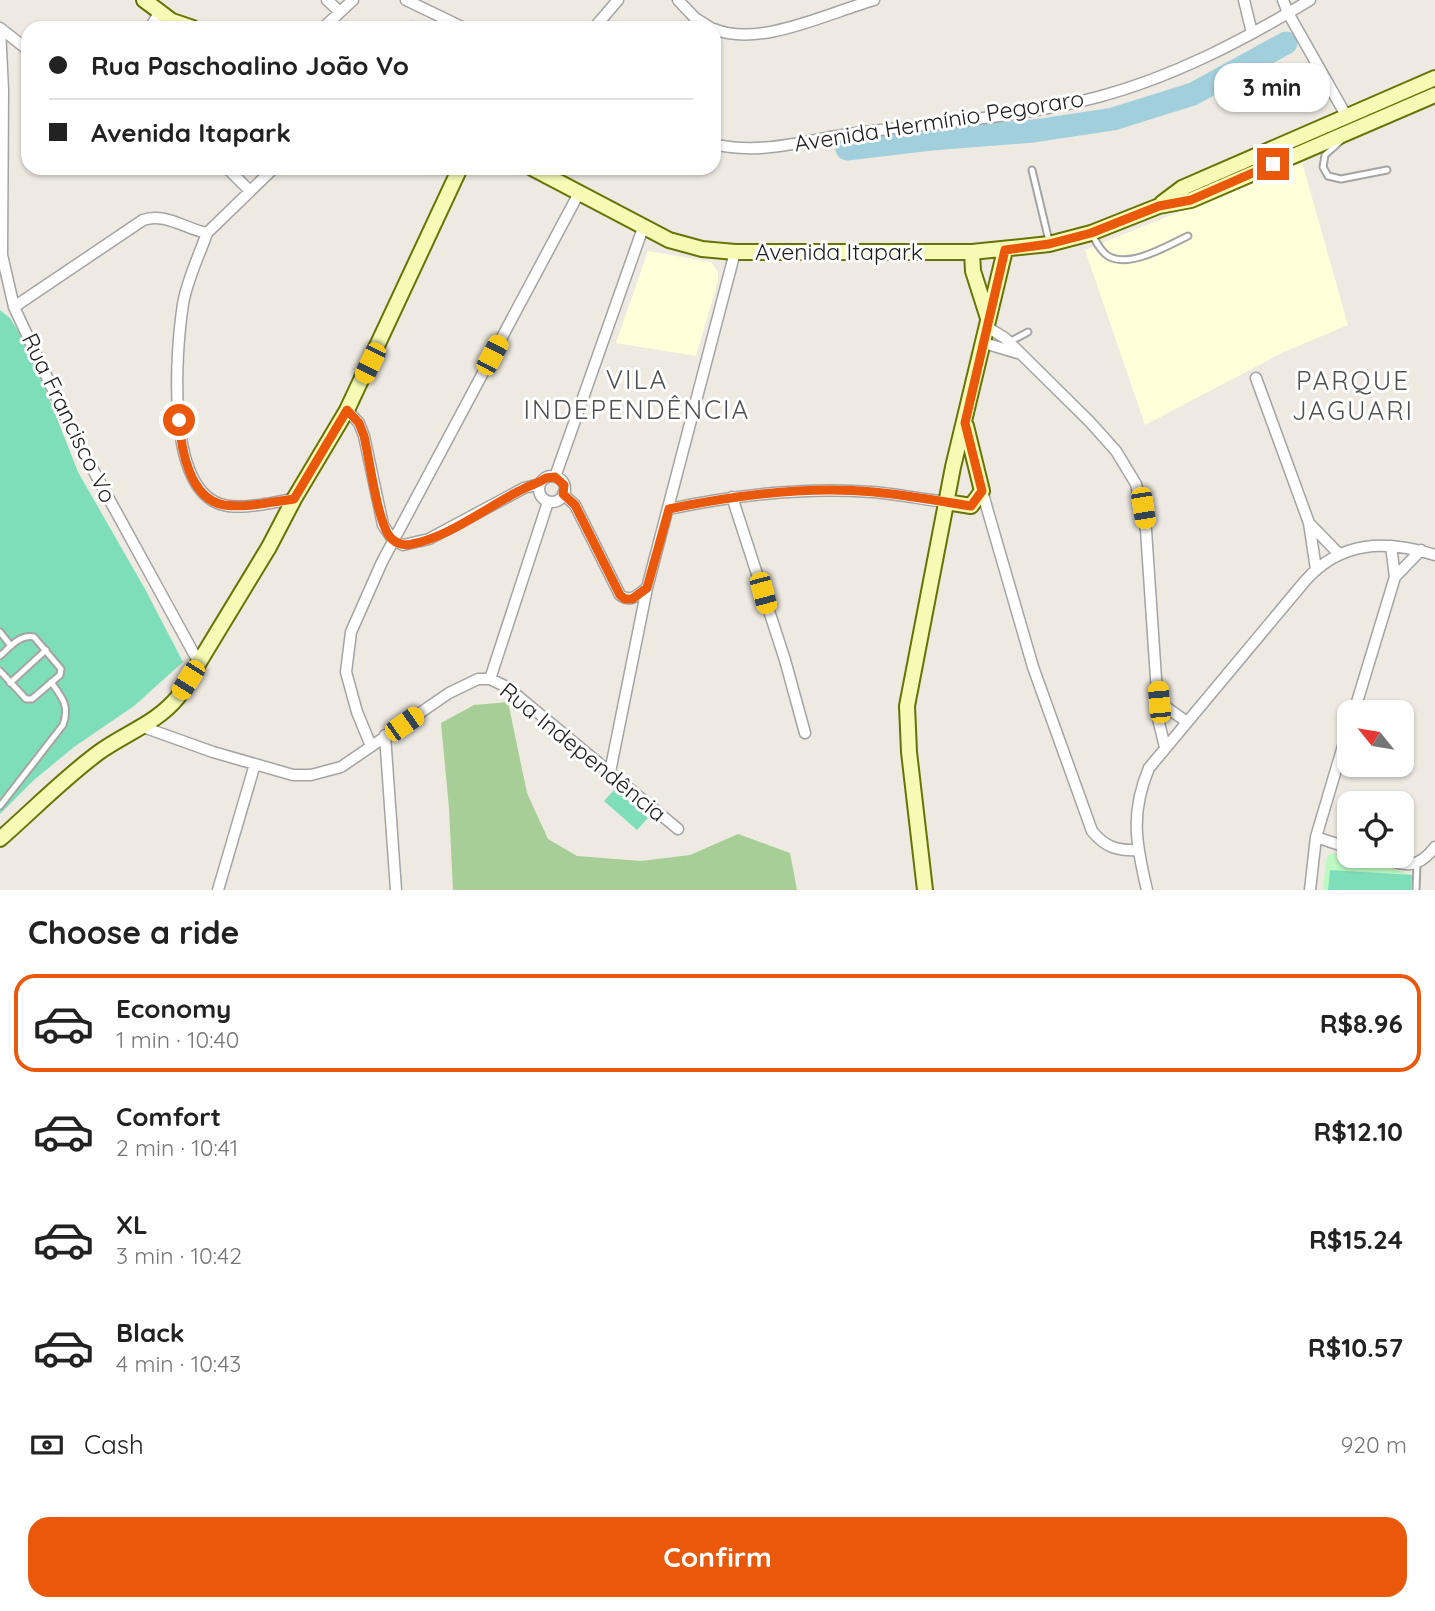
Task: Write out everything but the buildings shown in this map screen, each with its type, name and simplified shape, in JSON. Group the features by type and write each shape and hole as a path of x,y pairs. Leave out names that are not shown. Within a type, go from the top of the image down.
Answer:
{"street":[{"path":"144,0 164,21"},
{"path":"327,0 340,12"},
{"path":"330,21 353,0"},
{"path":"406,0 450,21"},
{"path":"600,21 618,0"},
{"path":"678,0 700,21"},
{"path":"721,31 754,36 874,0"},
{"path":"1244,0 1252,33"},
{"path":"1283,0 1347,117"},
{"name":"Avenida Hermínio Pegoraro","path":"721,146 753,148 780,146 840,135 999,116 1098,97 1206,57 1310,0"},
{"path":"154,21 159,13"},
{"path":"0,29 21,45"},
{"name":"Rua Francisco Vo","path":"0,29 4,90 2,255 14,307 74,435 199,663"},
{"name":"Avenida Itapark","path":"1159,206 1182,188 1435,78"},
{"name":"Avenida Itapark","path":"545,175 643,228 685,246 735,252 1005,250 1049,244 1091,233 1159,206 1191,200 1435,95"},
{"path":"234,175 250,191"},
{"path":"267,175 206,233 184,302 177,374 180,442 190,472 203,495 221,505 244,506 294,499"},
{"path":"0,839 91,759 169,708 270,547 294,499 347,410 457,175"},
{"path":"371,746 356,712 346,672 351,632 393,540 579,193"},
{"path":"14,307 150,217 162,218 206,233"},
{"path":"555,477 643,228"},
{"path":"925,890 909,752 909,696 953,467 1005,250"},
{"path":"610,772 647,588 735,252"},
{"path":"971,252 973,271 988,323 1116,451 1136,484 1146,530 1159,723 1165,747"},
{"path":"984,343 1021,354"},
{"path":"1256,378 1309,523 1316,569"},
{"path":"347,410 359,423 364,436 379,510 383,524 393,540 410,545 429,539 524,488 540,484 546,478 555,477 564,485 563,494 555,502 548,502 540,495 540,484"},
{"path":"965,423 1033,667 1092,831 1101,842 1111,848 1122,851 1138,850"},
{"path":"953,467 964,460 976,466"},
{"path":"669,509 732,497 847,491 873,492 971,506 990,516"},
{"path":"971,506 982,491"},
{"path":"563,494 575,505 620,595 625,599 632,599 647,588"},
{"path":"732,497 785,660 805,733"},
{"path":"490,679 548,502"},
{"path":"1309,523 1339,554"},
{"path":"1358,700 1395,577 1391,546"},
{"path":"1147,890 1135,823 1141,786 1149,768 1316,569 1339,554 1356,548 1391,546 1435,555"},
{"path":"1395,577 1421,550"},
{"name":"Rua Independência","path":"143,727 213,752 293,775 318,774 341,766 449,693 478,680 490,679 507,687 678,829"},
{"path":"1159,702 1187,722"},
{"path":"385,735 396,890"},
{"path":"218,890 255,764"},
{"path":"1310,890 1316,837 1337,766"},
{"path":"1316,837 1337,844"},
{"path":"1417,864 1435,848"}],"lane":[{"path":"1347,133 1339,145 1325,155 1323,167 1328,176 1341,179 1387,170"},
{"path":"1032,170 1049,244"},
{"path":"1091,233 1109,257 1121,259 1145,256 1188,236"},
{"path":"1009,342 1028,332"},
{"path":"0,632 11,646"},
{"path":"0,656 23,636 30,635 61,669 60,675 32,698 26,699 0,671"},
{"path":"10,683 46,650"},
{"path":"0,806 63,725 66,703 51,682"},
{"path":"1416,890 1417,864"}],"shaded area":[{"path":"1302,162 1348,325 1284,352 1145,425 1085,250"},
{"path":"648,251 711,262 718,272 718,281 696,356 616,343"}],"green space":[{"path":"0,310 10,318 30,350 78,472 183,662 134,706 74,747 34,780 0,814"},
{"path":"508,702 527,793 548,839 577,856 641,861 690,855 738,834 790,853 797,890 453,890 441,723 474,705"},
{"path":"615,789 648,818 637,830 604,801"},
{"path":"1337,852 1337,868 1389,868 1412,875 1411,890 1323,890 1328,855"},
{"path":"1330,870 1412,875 1411,890 1328,890"}],"waterway":[{"path":"847,149 1034,131 1113,119 1193,94 1286,43"}],"district":[{"name":"VILA INDEPENDÊNCIA","path":"637,395"},
{"name":"PARQUE JAGUARI","path":"1353,396"}],"route":[{"path":"179,420 180,442 190,472 203,495 221,505 244,506 294,499 347,410 359,423 364,436 383,524 388,535 403,545 429,539 524,488 555,477 564,485 563,494 575,505 620,595 625,599 632,599 647,588 669,509 732,497 847,491 873,492 971,506 982,491 965,423 1005,250 1073,239 1159,206 1191,200 1273,164"}]}
